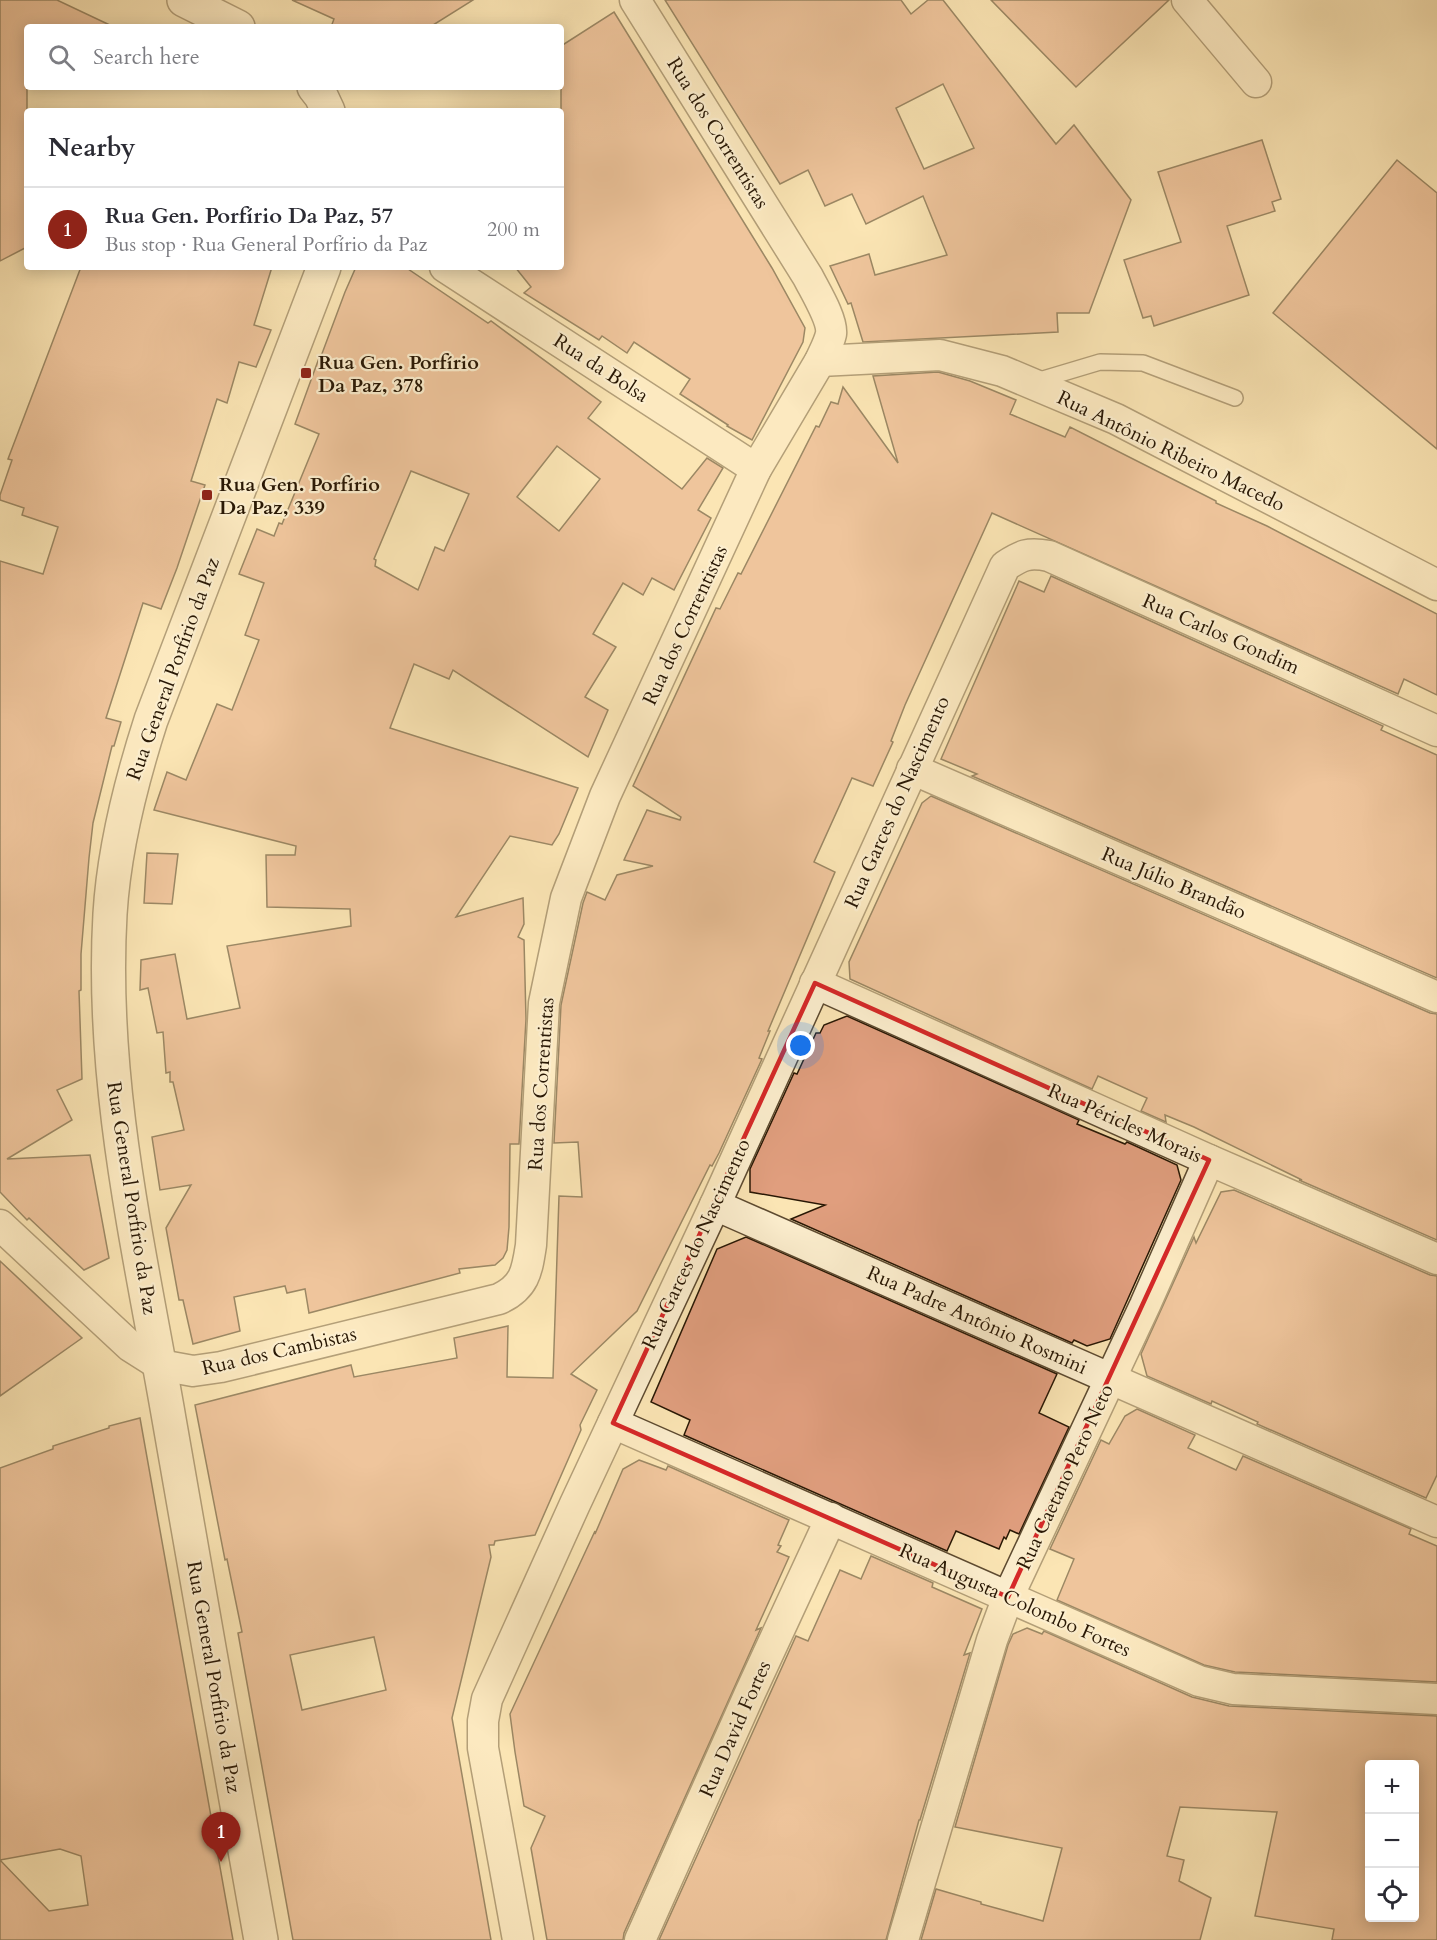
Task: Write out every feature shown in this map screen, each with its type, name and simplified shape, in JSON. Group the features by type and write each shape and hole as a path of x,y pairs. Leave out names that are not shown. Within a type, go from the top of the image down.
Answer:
{"street":[{"path":"184,0 232,24"},
{"name":"Rua dos Correntistas","path":"499,1299 511,1293 519,1285 528,1269 544,1003 566,898 606,796 756,469 820,360 831,332 827,316 808,277 635,0"},
{"path":"1187,0 1256,82"},
{"path":"316,90 326,108"},
{"name":"Rua General Porfírio da Paz","path":"261,1940 160,1365 138,1260 117,1120 109,969 110,912 118,850 131,781 151,720 323,270"},
{"name":"Rua da Bolsa","path":"450,270 756,469"},
{"name":"Rua Antônio Ribeiro Macedo","path":"820,360 940,355 1002,371 1116,419 1437,585"},
{"name":"Rua Carlos Gondim","path":"1005,566 1020,556 1034,553 1049,556 1437,731"},
{"name":"Rua Garces do Nascimento","path":"518,1940 483,1748 483,1721 487,1699 1005,566"},
{"name":"Rua Júlio Brandão","path":"912,769 1437,997"},
{"name":"Rua Péricles Morais","path":"815,983 1209,1160 1437,1259"},
{"name":"Rua Caetano Pero Neto","path":"903,1940 992,1640 1008,1597 1111,1379 1209,1160"},
{"name":"Rua Padre Antônio Rosmini","path":"715,1204 1437,1522"},
{"name":"Rua dos Cambistas","path":"0,1225 130,1346 160,1365 193,1371 221,1367 499,1299"},
{"name":"Rua Augusta Colombo Fortes","path":"613,1423 1199,1681 1233,1689 1437,1699"},
{"name":"Rua David Fortes","path":"640,1940 831,1518"}],"lane":[{"path":"1030,383 1100,362 1143,363 1234,398"}],"highlighted area":[{"path":"815,983 1209,1160 1008,1597 613,1423"}],"building":[{"path":"0,0 57,0 108,24 24,24 24,90 27,90 27,108 24,108 24,249 0,261"},
{"path":"292,0 473,0 435,24 332,24 334,19"},
{"path":"665,0 901,0 911,14 928,0 943,0 1056,144 1074,125 1131,200 1089,313 1057,313 1058,332 863,342 851,303 848,304 830,266 869,254 875,275 947,255 923,196 866,224 852,194 825,206 808,170 780,184","holes":["943,84 974,148 924,169 896,108"]},
{"path":"991,0 1169,0 1076,87"},
{"path":"614,12 772,268 805,328 803,342 752,440 680,394 690,379 634,342 627,353 602,336 599,340 524,293 531,287 517,270 564,270 564,108 561,108 561,90 564,90 564,44"},
{"path":"1262,140 1281,199 1272,202 1275,211 1227,226 1249,295 1154,326 1151,316 1143,318 1124,260 1181,242 1158,172"},
{"path":"1397,160 1437,193 1437,449 1273,313"},
{"path":"80,270 271,270 254,325 271,330 256,367 239,362 227,403 217,399 191,481 205,485 177,568 161,609 143,603 106,718 121,722 114,746 112,746 93,823 89,858 81,954 81,990 79,991 82,1079 57,1090 72,1120 7,1159 90,1155 109,1258 84,1270 29,1218 27,1220 0,1192 0,561 43,574 58,527 22,515 24,508 0,500 12,460 8,459"},
{"path":"355,270 409,270 488,323 491,321 601,402 588,418 682,489 707,458 723,468 698,510 711,518 674,590 652,578 643,595 623,583 593,634 616,647 585,697 608,710 588,757 453,670 449,679 414,664 390,728 578,788 559,834 552,845 510,836 456,917 523,898 524,924 518,937 524,940 526,1019 519,1144 510,1144 509,1227 507,1250 503,1258 495,1265 459,1269 460,1273 309,1313 305,1289 287,1293 285,1286 234,1297 240,1331 193,1344 183,1300 179,1300 166,1228 191,1185 160,1190 152,1137 184,1130 173,1082 170,1082 170,1072 166,1073 163,1032 157,1033 148,988 140,990 141,960 175,954 187,1019 240,1008 227,946 351,926 350,909 267,907 266,855 295,855 296,846 154,810 167,772 186,780 217,704 232,710 259,640 245,635 264,583 239,574 257,529 274,536 279,523 282,524 319,434 295,424","holes":["557,446 600,479 559,531 517,497","411,471 469,494 444,551 435,547 418,590 375,566 376,560 374,559"]},
{"path":"938,372 970,381 1016,400 1010,414 1065,437 1070,427 1437,614 1437,695 1404,679 1398,694 992,513 905,705 891,741 893,742 873,786 852,778 814,862 835,872 768,1031 770,1031 759,1058 762,1059 719,1153 712,1166 710,1165 637,1311 571,1374 597,1390 580,1425 581,1430 535,1535 495,1541 494,1545 489,1545 491,1557 452,1718 491,1940 293,1940 238,1633 242,1632 227,1559 225,1560 195,1405 351,1365 354,1377 457,1358 454,1338 508,1326 507,1377 553,1378 559,1196 582,1197 578,1142 554,1143 561,1005 583,903 587,892 605,900 617,875 653,866 624,860 647,810 680,820 681,817 633,786 716,608 720,609 738,573 741,574 816,426 819,427 831,402 838,404 843,387 898,463 873,376","holes":["374,1637 386,1690 302,1710 290,1655"]},
{"path":"1051,576 1383,726 1381,730 1437,755 1437,978 972,776 977,774 941,759 1019,581 1044,592"},
{"path":"931,796 1430,1013 1437,1014 1437,1240 1299,1180 1302,1180 1194,1127 1165,1115 1166,1122 1141,1111 1147,1098 1098,1076 1092,1089 850,979 849,962 922,803"},
{"path":"147,853 178,854 172,904 144,903"},
{"path":"847,1016 1079,1120 1077,1124 1125,1144 1127,1142 1177,1165 1181,1180 1110,1339 1087,1346 1074,1340 1072,1343 791,1219 825,1205 750,1192 750,1169 794,1073 797,1074 816,1033 820,1033 824,1025"},
{"path":"1234,1190 1430,1275 1437,1276 1437,1475 1426,1498 1257,1424 1258,1422 1212,1401 1211,1404 1147,1376 1141,1354 1194,1237 1196,1243 1221,1192"},
{"path":"746,1237 1057,1374 1039,1413 1069,1427 1019,1534 1010,1530 999,1549 956,1531 947,1551 684,1435 690,1420 651,1402 717,1249"},
{"path":"0,1261 82,1338 0,1396"},
{"path":"1137,1409 1195,1435 1188,1448 1236,1470 1243,1456 1411,1529 1409,1534 1437,1546 1437,1682 1235,1672 1204,1665 1057,1600 1074,1559 1050,1549 1101,1440 1109,1444 1125,1416"},
{"path":"140,1418 233,1940 0,1940 0,1468 53,1449 53,1446 109,1428 109,1426","holes":["60,1849 81,1856 88,1905 49,1911 0,1860"]},
{"path":"639,1460 666,1470 668,1466 789,1520 777,1552 789,1557 756,1630 761,1628 624,1933 623,1940 547,1940 531,1848 545,1816 524,1806 510,1714 623,1469"},
{"path":"871,1556 933,1583 932,1587 982,1609 964,1655 970,1653 919,1820 886,1940 659,1940 796,1636 808,1641 840,1570 861,1579"},
{"path":"1027,1628 1042,1634 1044,1631 1192,1697 1229,1706 1437,1716 1437,1940 1332,1940 1334,1929 1255,1916 1277,1812 1180,1807 1167,1856 1184,1860 1179,1881 1211,1898 1200,1940 921,1940 936,1889 1043,1921 1062,1848 955,1827 1013,1634"}],"place":[{"name":"Rua Gen. Porfírio Da Paz, 378","path":"306,373"},
{"name":"Rua Gen. Porfírio Da Paz, 339","path":"207,495"},
{"name":"Rua Gen. Porfírio Da Paz, 57","path":"221,1862"}]}
